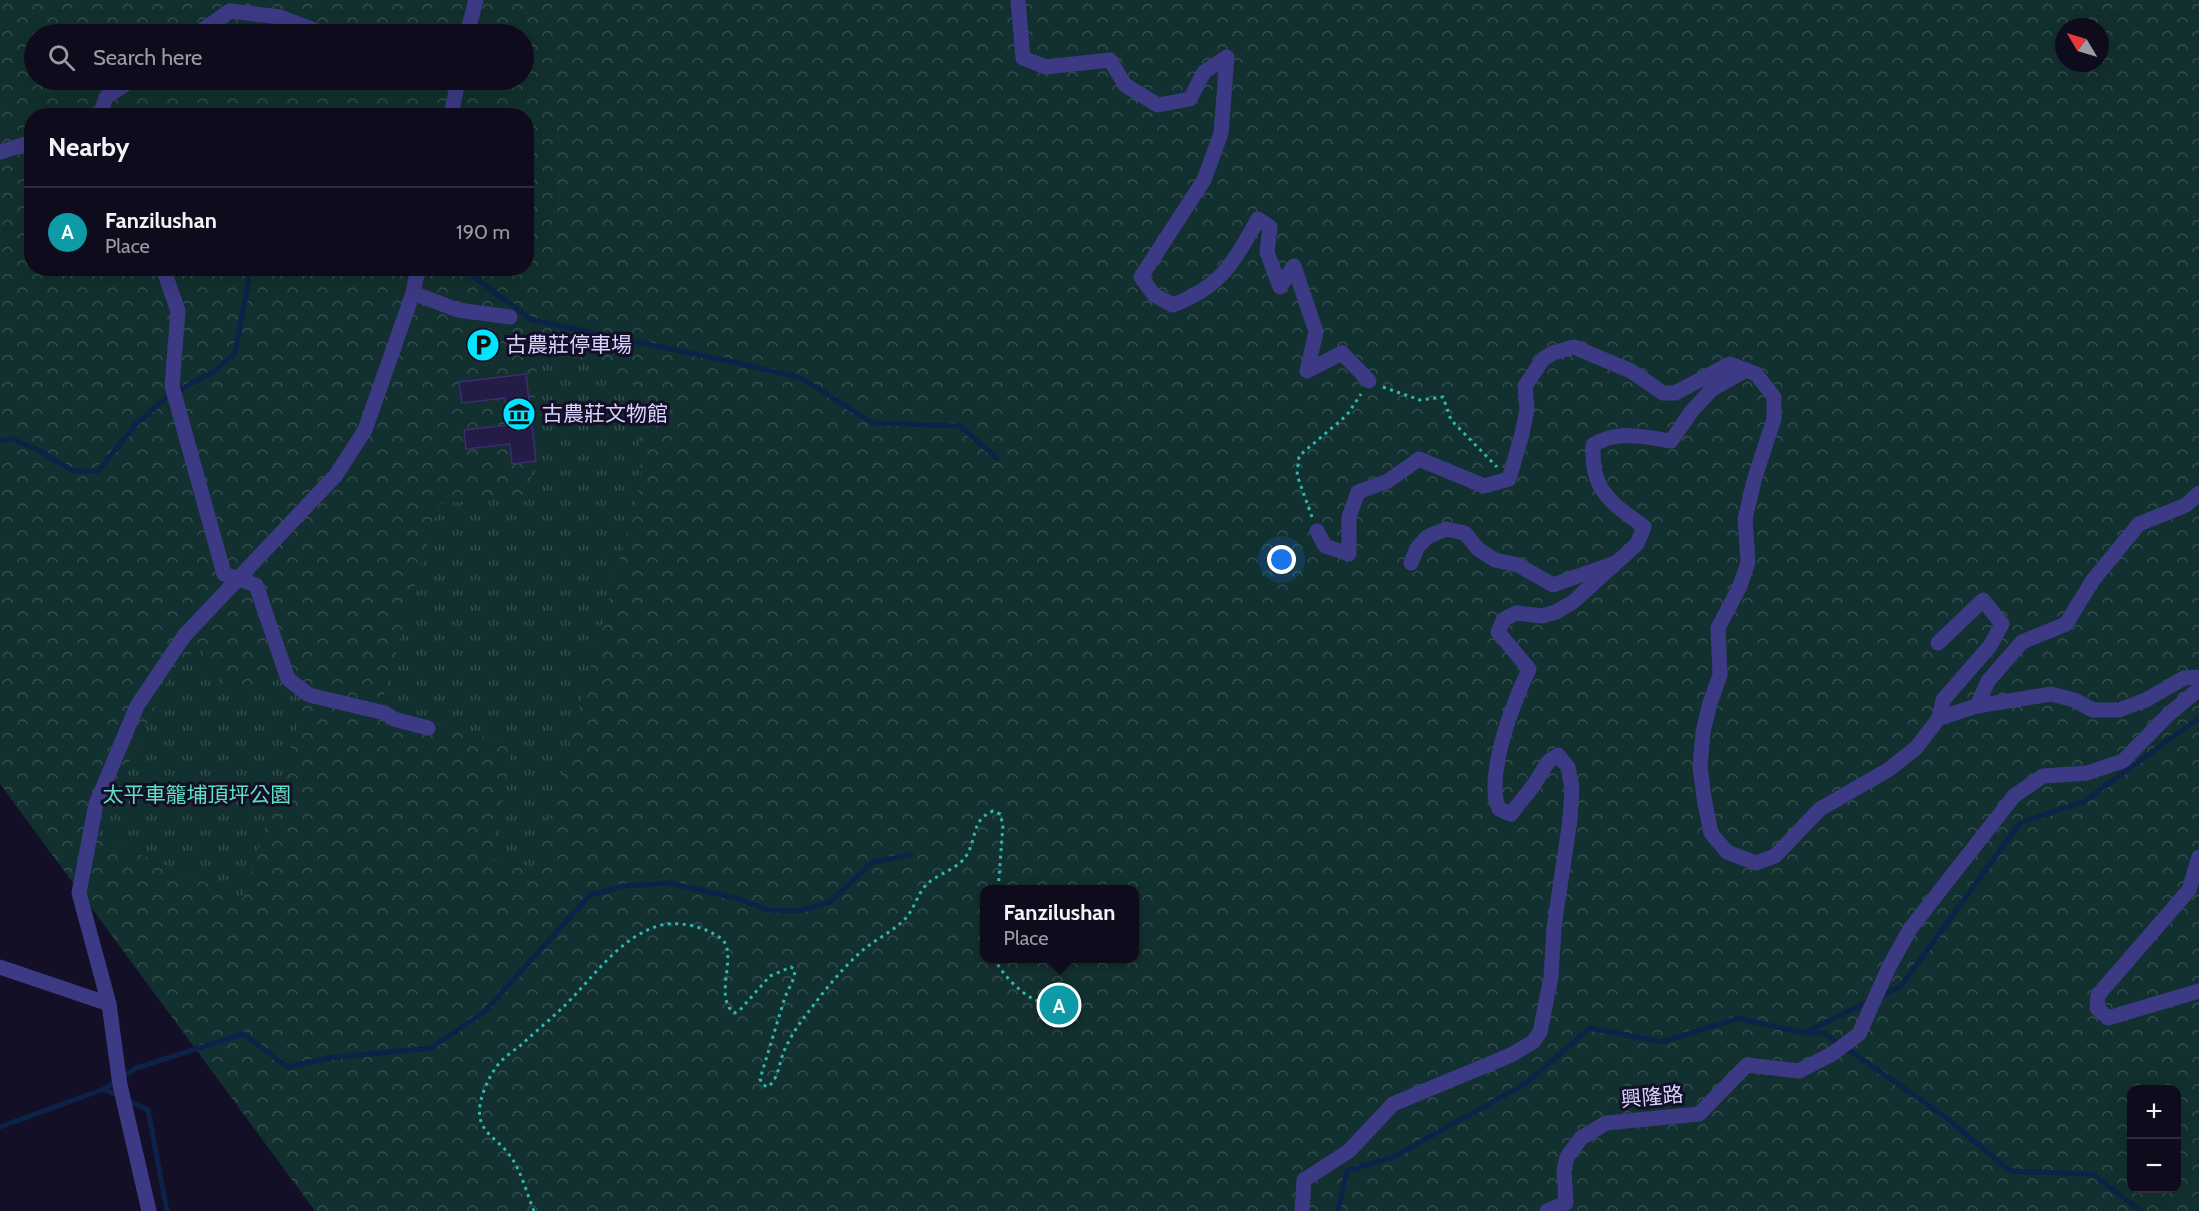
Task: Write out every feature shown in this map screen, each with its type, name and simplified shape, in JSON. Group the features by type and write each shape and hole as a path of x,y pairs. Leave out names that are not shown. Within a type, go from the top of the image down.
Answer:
{"street":[{"path":"470,24 476,0"},
{"path":"1018,0 1023,58 1046,67 1110,60 1125,85 1158,105 1190,99 1204,72 1227,57 1221,133 1204,180 1141,277 1154,295 1173,305 1194,297 1219,279 1239,253 1258,219 1270,227 1268,252 1280,287 1294,266 1316,332 1307,371 1342,353 1369,381"},
{"path":"211,24 230,11 280,17 299,24"},
{"path":"102,108 106,98 118,90"},
{"path":"452,108 456,90"},
{"path":"0,152 24,144"},
{"path":"167,276 178,311 172,386 224,574 256,585 288,679 309,696 386,713 394,720 428,728"},
{"path":"149,1211 120,1085 109,1004 79,893 96,804 137,706 184,636 336,475 365,430 413,293 416,276"},
{"path":"413,293 458,310 510,316"},
{"path":"1317,531 1325,546 1348,554 1348,517 1358,492 1388,481 1419,459 1484,486 1509,479 1527,409 1525,386 1543,359 1553,353 1574,347 1631,371 1663,393 1675,393 1730,364 1756,374 1774,397 1774,419 1755,477 1745,519 1748,562 1740,586 1718,628 1720,675 1703,732 1700,766 1711,833 1727,852 1755,863 1775,856 1820,809 1888,770 1916,748 1939,718 1943,700 1990,646 2002,624 1983,600 1938,643"},
{"path":"1302,1211 1304,1180 1348,1152 1393,1104 1510,1055 1533,1042 1540,1032 1551,977 1554,927 1570,820 1572,788 1568,767 1558,755 1548,762 1511,814 1499,809 1494,793 1501,749 1519,692 1529,669 1498,632 1504,620 1516,613 1542,616 1564,607 1637,544 1644,526 1612,502 1598,485 1592,465 1593,445 1605,438 1625,435 1671,441 1691,412 1712,390 1746,370"},
{"path":"1977,706 1988,681 2022,642 2066,624 2093,580 2139,524 2186,505 2199,493"},
{"path":"1411,563 1417,548 1427,537 1446,529 1465,533 1478,549 1495,560 1518,565 1553,585 1614,563"},
{"path":"1939,718 1977,706 2051,694 2074,700 2093,710 2119,710 2146,700 2184,678 2199,676"},
{"name":"興隆路","path":"1547,1211 1566,1203 1564,1170 1567,1157 1581,1138 1606,1123 1699,1114 1747,1065 1799,1071 1832,1054 1859,1034 1889,968 1910,929 2014,796 2043,776 2087,773 2123,761 2168,715 2199,689"},
{"path":"2199,856 2189,890 2098,995 2097,1008 2108,1018 2199,992"},
{"path":"0,967 109,1004"}],"path":[{"path":"1317,531 1297,475 1299,456 1347,415 1369,381 1420,400 1443,397 1451,420 1509,479"},
{"path":"534,1211 508,1153 485,1130 480,1118 481,1102 490,1076 499,1063 561,1010 625,944 642,932 660,925 677,923 721,938 728,948 727,1003 734,1013 739,1011 770,976 791,967 795,970 760,1079 763,1085 768,1087 775,1082 784,1051 817,1000 863,950 903,921 927,885 960,862 969,852 978,821 985,814 993,811 1000,814 1003,825 998,885"},
{"path":"997,963 1023,993 1037,1001 1059,1005"}],"green space":[{"path":"0,0 2199,0 2199,1211 315,1211 0,784"},
{"path":"538,342 637,385 641,481 535,871 491,860 513,745 440,724 379,711 439,504 530,495"},
{"name":"太平車籠埔頂坪公園","path":"199,647 224,689 254,687 277,668 308,692 243,899 95,835 173,669"}],"building":[{"name":"古農莊文物館","path":"526,374 536,461 512,464 510,444 466,449 464,430 508,425 505,398 462,403 459,382"}],"waterway":[{"path":"0,441 10,438 40,451 73,471 98,471 136,424 167,397 215,371 235,353 249,276"},
{"path":"473,276 532,320 801,378 873,423 960,426 997,458"},
{"path":"1879,997 1901,986 2020,823 2083,802 2199,718"},
{"path":"104,1089 136,1068 243,1034 288,1067 329,1058 431,1048 484,1012 590,895 623,886 669,883 736,898 768,910 799,911 830,902 873,862 910,855"},
{"path":"1806,1032 1868,1002"},
{"path":"1338,1211 1347,1171 1393,1157 1525,1084 1590,1028 1662,1042 1738,1018 1803,1033 1824,1033 1944,1116 2010,1171 2092,1174 2141,1211"},
{"path":"0,1127 104,1089 120,1097"},
{"path":"128,1101 148,1110 167,1211"}],"place":[{"name":"古農莊停車場","path":"483,345"},
{"name":"古農莊文物館","path":"519,414"},
{"name":"Fanzilushan","path":"1059,1005"}]}
